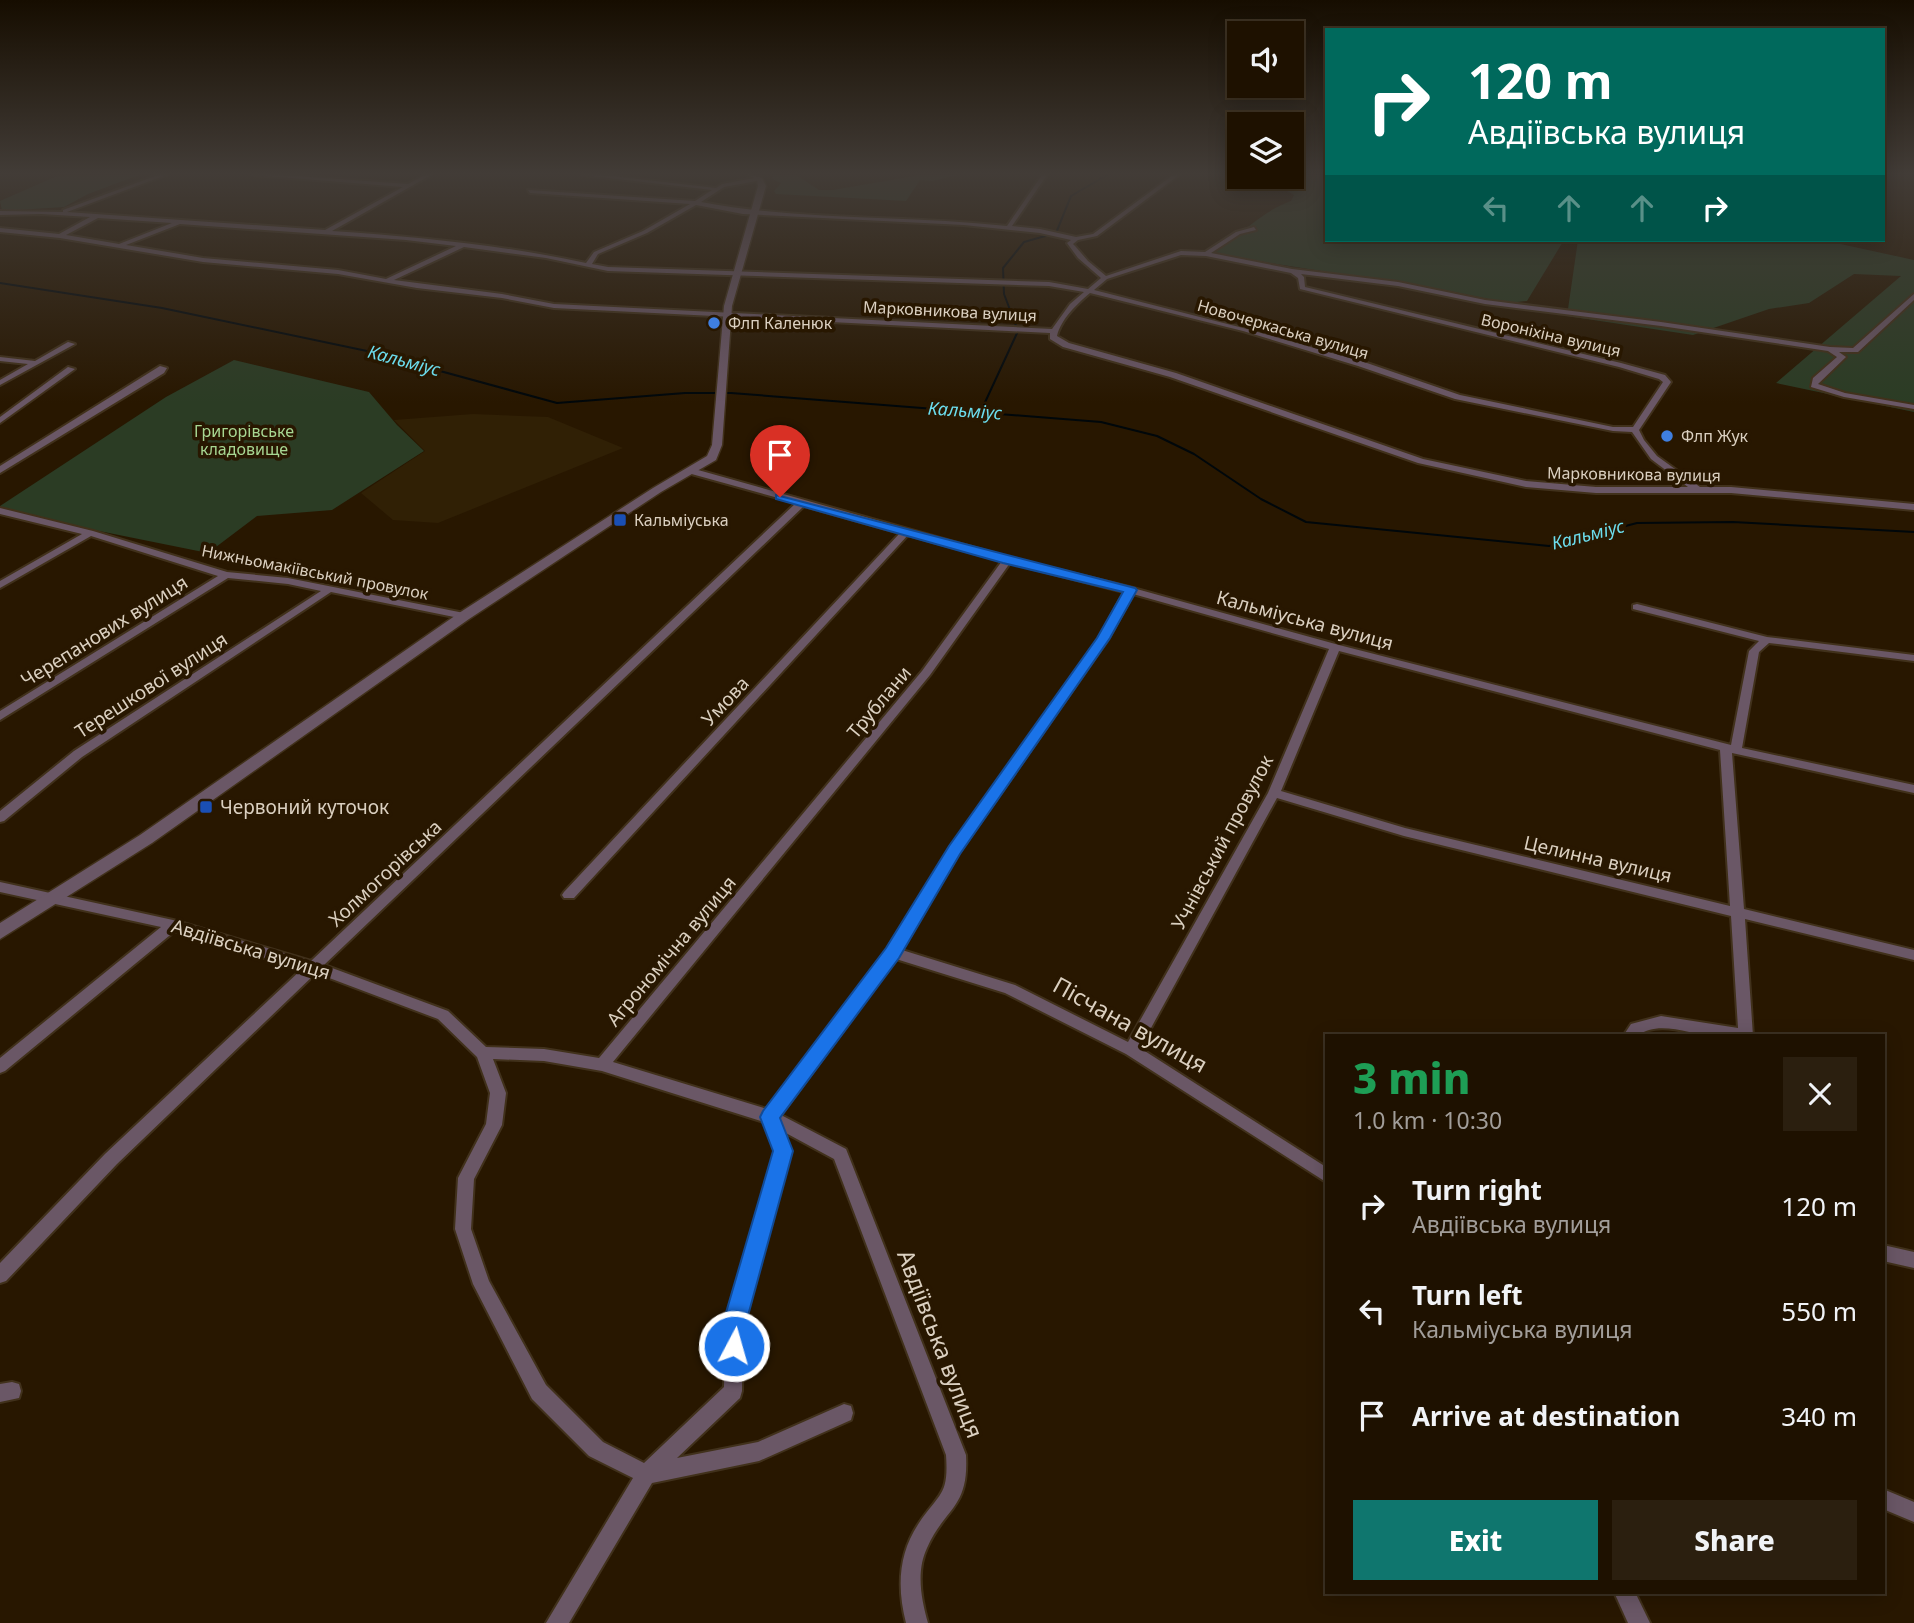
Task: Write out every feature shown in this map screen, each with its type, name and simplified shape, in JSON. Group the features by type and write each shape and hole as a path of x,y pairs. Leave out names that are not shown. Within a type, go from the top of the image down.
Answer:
{"street":[{"name":"Марковникова вулиця","path":"146,251 203,260 338,272 554,306 1054,331 1054,337 1066,345 1173,375 1420,461 1545,486 1596,490 1731,490 1914,507"},
{"path":"386,281 452,251"},
{"name":"Новочеркаська вулиця","path":"505,251 578,261 608,269 1049,284 1245,330 1362,364 1458,397 1614,429 1635,429"},
{"path":"588,265 596,253 601,251"},
{"path":"0,932 146,839 464,616 657,490 712,458 717,445 727,314 744,251"},
{"path":"1073,251 1088,262 1096,274 1105,278"},
{"path":"1054,331 1072,305 1105,278 1192,251"},
{"path":"1206,254 1211,251"},
{"path":"1181,253 1206,254 1292,271 1398,284 1485,302 1649,322 1829,349 1855,350 1914,296"},
{"name":"Вороніхіна вулиця","path":"1292,271 1301,277 1302,288 1662,377 1667,382 1635,429"},
{"path":"0,383 71,344"},
{"path":"1829,349 1842,357 1816,380 1814,385 1844,395 1914,407"},
{"path":"0,359 36,363"},
{"path":"0,470 163,368"},
{"path":"0,421 71,369"},
{"path":"1635,429 1643,448 1668,470 1701,491"},
{"name":"Кальміуська вулиця","path":"691,471 1008,560 1130,590 1335,647 1731,749 1914,789"},
{"name":"Холмогорівська","path":"0,1275 111,1159 802,503"},
{"name":"Нижньомакіївський провулок","path":"0,511 90,533 226,575 288,581 327,591 464,616"},
{"name":"Умова","path":"569,895 906,532"},
{"path":"0,585 90,533"},
{"name":"Трублани","path":"771,860 926,673 1008,560"},
{"name":"Черепанових вулиця","path":"0,716 226,575"},
{"path":"556,1623 646,1474 733,1391 734,1323 783,1151 770,1117 893,953 955,850 1104,638 1130,590"},
{"name":"Терешкової вулиця","path":"0,818 78,754 327,591"},
{"path":"1637,607 1767,640 1914,658"},
{"path":"1746,1034 1731,749 1755,651 1767,640"},
{"name":"Учнівський провулок","path":"1131,1050 1274,793 1335,647"},
{"name":"Целинна вулиця","path":"1274,793 1405,832 1914,955"},
{"name":"Агрономiчна вулиця","path":"602,1065 771,860"},
{"name":"Авдіївська вулиця","path":"0,887 173,925 314,967 443,1015 483,1053 498,1093 494,1125 466,1178 463,1228 482,1284 539,1392 596,1449 646,1474"},
{"path":"0,1067 173,925"},
{"name":"Пiсчана вулиця","path":"893,953 1010,989 1131,1050 1325,1174"},
{"path":"1632,1034 1636,1028 1661,1022 1739,1034"},
{"name":"Авдіївська вулиця","path":"483,1053 544,1055 602,1065 770,1117 840,1154 956,1455 958,1478 951,1499 926,1530 913,1557 908,1588 917,1623"},
{"path":"1885,1253 1914,1260"},
{"path":"646,1474 759,1451 844,1413"},
{"path":"1885,1500 1914,1512"},
{"path":"1624,1594 1639,1623"}],"shaded area":[{"path":"473,414 548,417 623,448 438,523 393,520 361,493 425,451 394,420"}],"green space":[{"path":"1217,251 1557,251 1527,301 1508,303 1449,291 1212,254"},
{"path":"1576,251 1871,251 1914,260 1914,412 1776,383 1901,276 1854,274 1809,303 1769,309 1693,335 1567,316"},
{"name":"Григорівське кладовище","path":"234,360 369,392 424,451 332,510 257,516 208,553 0,511 0,506 166,397"}],"waterway":[{"path":"981,411 1018,331 1004,294 1003,268 1017,251"},
{"name":"Кальміус","path":"0,283 162,308 367,351 557,403 685,393 731,393 1101,422 1157,436 1194,454 1261,499 1306,522 1549,546 1637,523 1733,522 1914,532"}],"place":[{"name":"Флп Каленюк","path":"714,323"},
{"name":"Флп Жук","path":"1667,436"},
{"name":"Кальміуська","path":"620,520"},
{"name":"Червоний куточок","path":"206,807"}],"route":[{"path":"734,1346 734,1323 783,1151 770,1117 893,953 955,850 1104,638 1130,590 1008,560 780,497"}]}
